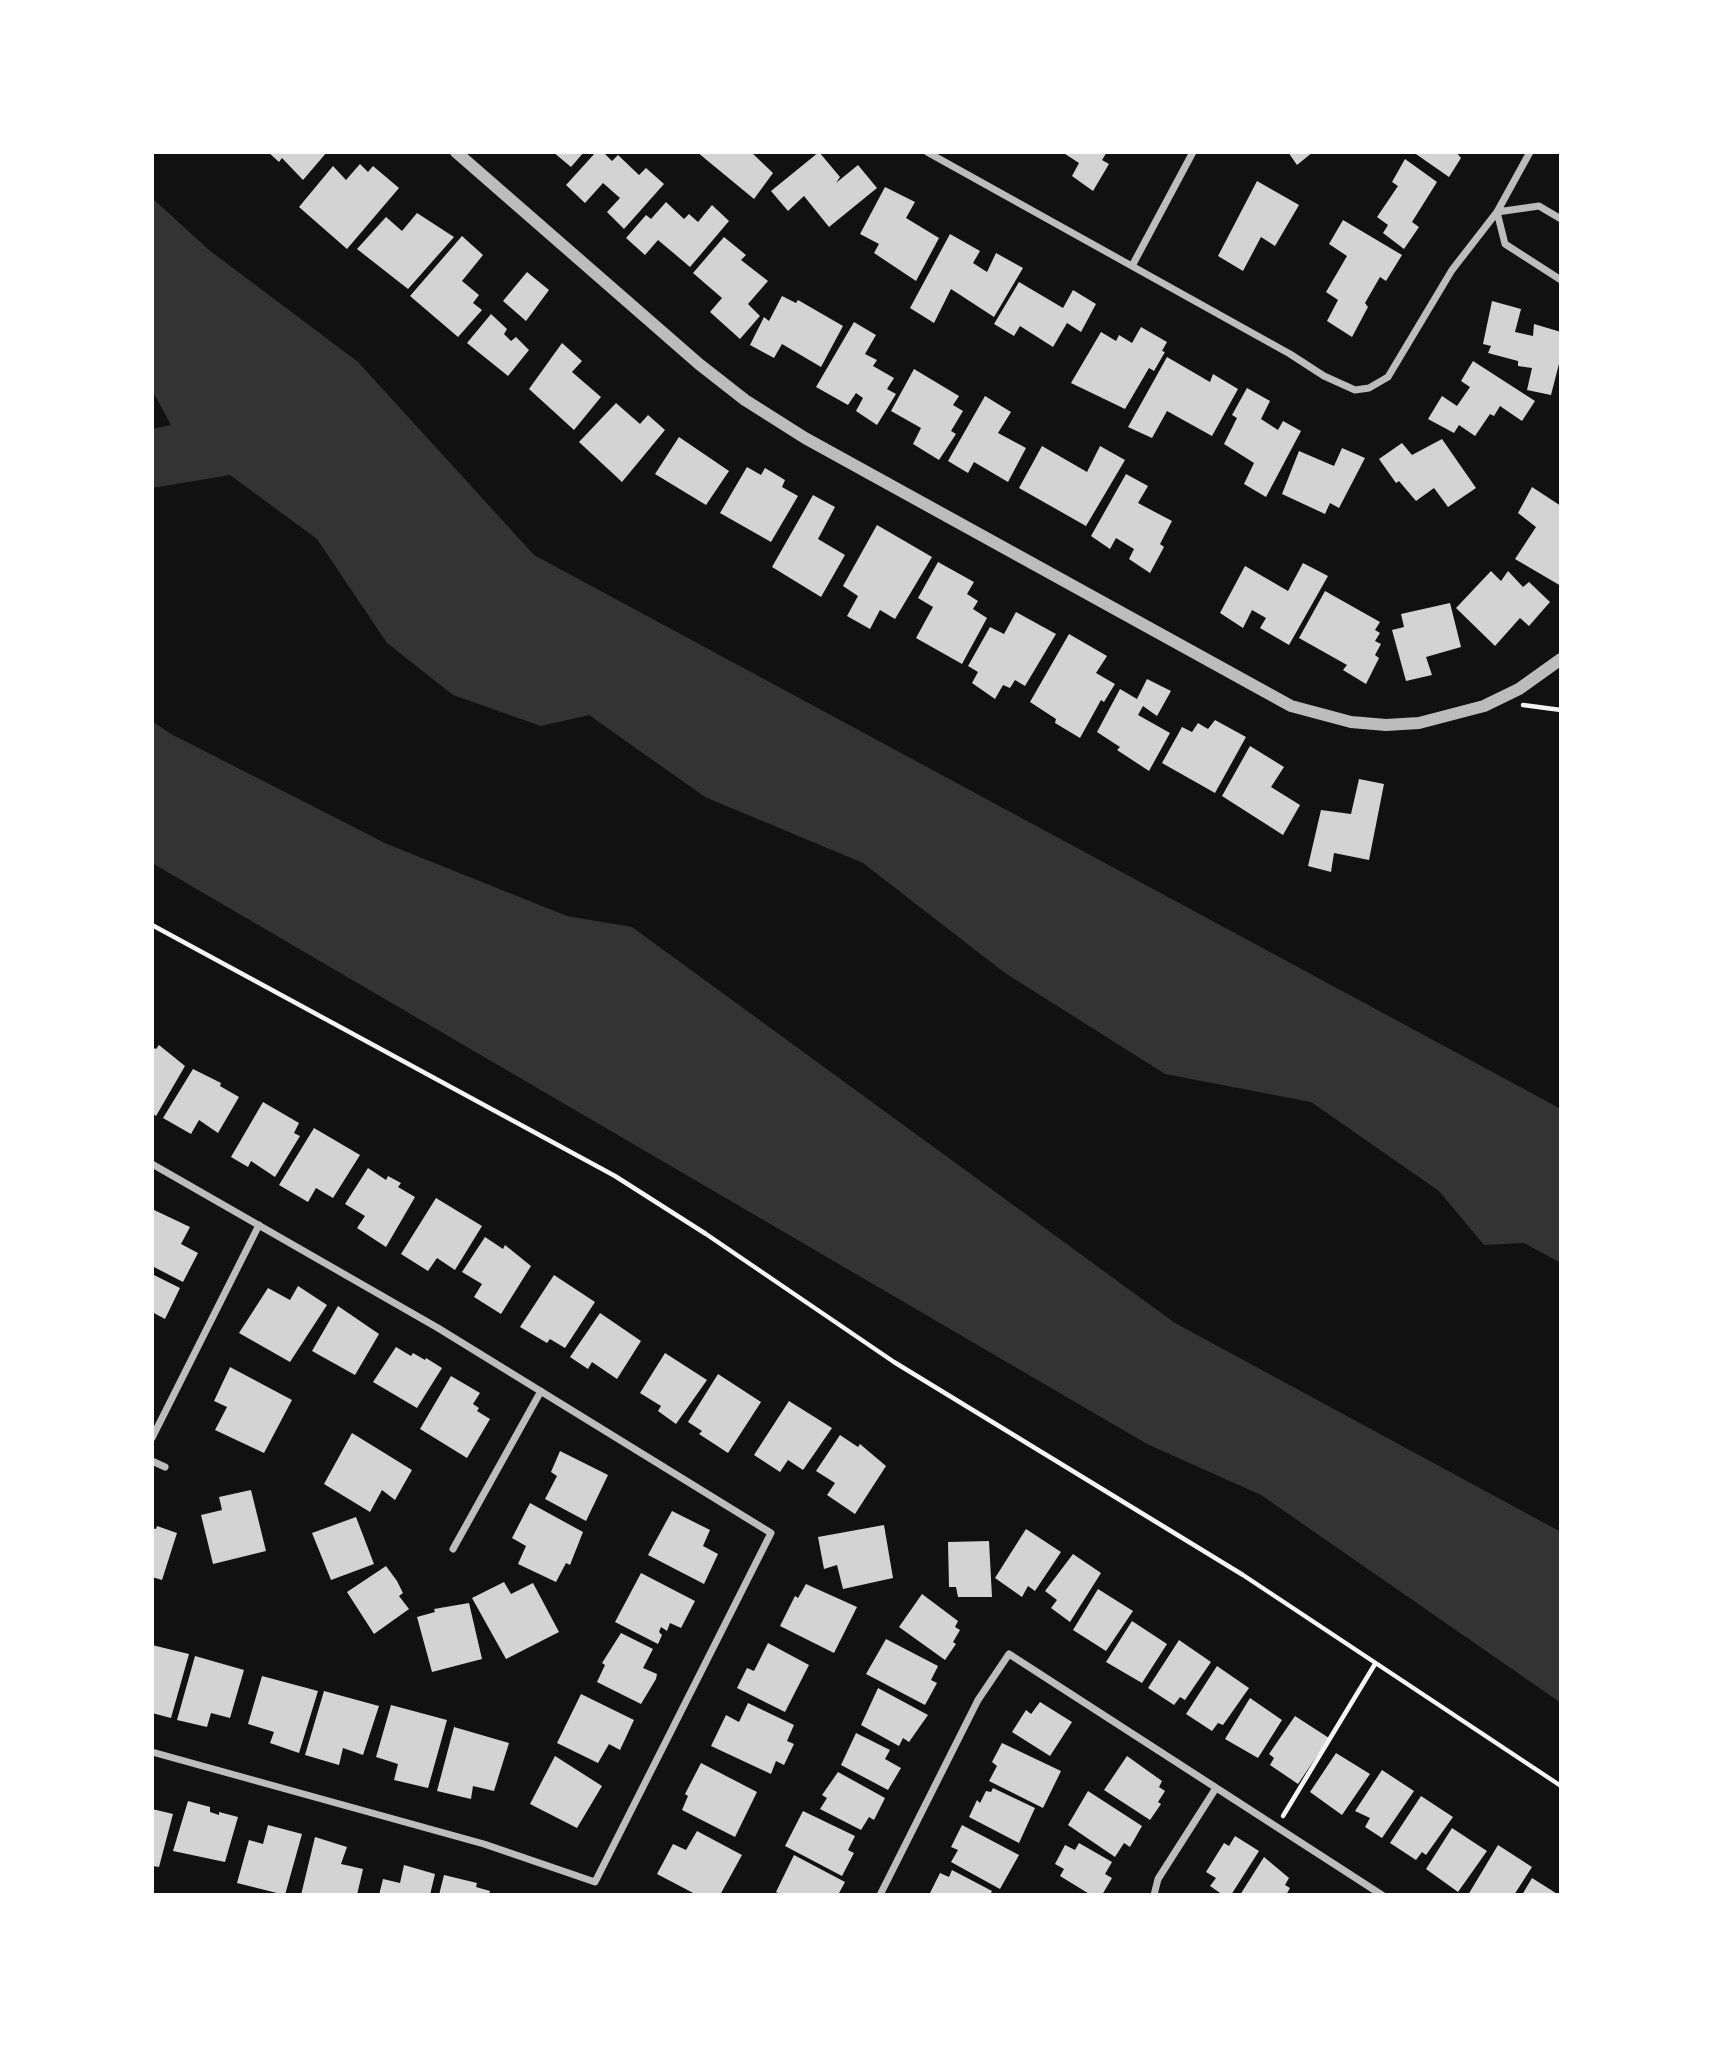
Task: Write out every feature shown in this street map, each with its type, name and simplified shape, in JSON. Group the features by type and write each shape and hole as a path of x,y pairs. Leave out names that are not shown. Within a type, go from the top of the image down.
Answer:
{"street":[{"path":"456,152 699,364 745,400 804,438 1292,706 1323,717 1385,725 1453,716 1519,689 1561,659"},
{"path":"928,152 1346,388 1369,388 1388,377 1452,270 1497,212 1530,152"},
{"path":"1132,266 1193,152"},
{"path":"1497,212 1539,206 1561,219"},
{"path":"1497,212 1505,244 1561,281"},
{"path":"152,1164 541,1391 771,1533 595,1882 484,1844 152,1752"},
{"path":"152,1438 259,1225"},
{"path":"453,1549 541,1391"},
{"path":"152,1461 165,1467"},
{"path":"880,1895 978,1700 1009,1654 1382,1895"},
{"path":"1154,1895 1158,1879 1216,1788"}],"path":[{"path":"1498,699 1536,709 1561,710"},
{"path":"152,925 615,1176 706,1234 894,1362 1243,1575 1561,1786"},
{"path":"1276,1828 1375,1664"}],"shaded area":[{"path":"152,198 209,250 358,362 534,555 1561,1109 1561,1263 1524,1243 1484,1245 1439,1191 1311,1102 1165,1074 1005,973 863,863 705,797 589,715 541,726 453,695 387,643 317,539 230,475 152,488 152,429 171,425 152,390"},
{"path":"152,721 171,734 387,844 567,916 632,927 1175,1323 1561,1532 1561,1703 1261,1495 1147,1444 152,863"}],"building":[{"path":"268,152 327,152 303,180 282,158 279,162"},
{"path":"553,152 584,152 571,167"},
{"path":"596,152 603,152 612,161 618,155 639,175 646,168 664,184 624,229 607,212 620,198 603,183 585,203 566,185"},
{"path":"697,152 751,152 773,173 754,199"},
{"path":"819,152 840,177 836,183 858,165 877,188 829,227 804,196 788,211 771,191"},
{"path":"1062,152 1107,152 1102,160 1109,164 1093,191 1072,176 1079,163"},
{"path":"1288,152 1313,152 1297,165"},
{"path":"1413,152 1456,152 1461,158 1449,177"},
{"path":"1405,159 1437,182 1412,222 1419,227 1404,249 1383,233 1388,225 1377,217 1398,186 1392,182"},
{"path":"360,164 368,172 373,166 399,188 347,249 299,207 333,166 346,180"},
{"path":"1257,181 1299,205 1275,246 1261,237 1243,271 1218,256"},
{"path":"885,187 915,202 906,218 939,238 916,281 874,253 879,244 860,234"},
{"path":"666,202 684,219 689,214 698,222 712,205 729,221 690,267 658,240 645,255 626,238 646,215 651,219"},
{"path":"417,213 454,237 408,289 357,249 386,217 402,231"},
{"path":"1343,220 1402,255 1386,281 1380,277 1365,303 1368,307 1352,337 1327,321 1338,300 1326,292 1347,256 1329,244"},
{"path":"950,234 980,251 973,263 987,272 996,253 1023,268 994,317 951,289 934,323 910,308"},
{"path":"462,236 483,255 462,281 479,295 473,303 482,310 458,337 410,296"},
{"path":"724,237 746,255 741,260 768,281 748,304 760,316 740,339 710,312 722,298 693,273"},
{"path":"527,272 549,290 526,321 503,301"},
{"path":"1019,282 1063,308 1073,290 1096,304 1081,332 1067,323 1053,347 1020,326 1014,336 994,324"},
{"path":"782,296 796,303 798,300 843,326 821,367 782,344 774,358 750,345 764,317 769,321"},
{"path":"1492,301 1521,309 1515,332 1533,336 1534,324 1561,332 1561,356 1551,395 1527,390 1532,368 1518,366 1518,361 1488,353 1491,346 1483,344"},
{"path":"491,314 507,329 504,334 511,341 516,337 529,350 508,376 467,343"},
{"path":"854,322 876,335 865,354 877,360 873,366 894,378 887,389 896,394 877,425 856,411 863,398 856,393 848,405 816,387"},
{"path":"1141,327 1167,342 1162,351 1165,352 1154,371 1149,368 1125,409 1071,383 1101,332 1116,341 1119,335 1132,343"},
{"path":"562,343 582,361 572,372 601,397 574,430 529,389"},
{"path":"1167,357 1210,382 1213,374 1238,389 1212,436 1167,411 1152,438 1128,427"},
{"path":"1473,361 1535,401 1522,421 1500,406 1494,416 1490,414 1475,436 1459,425 1454,433 1428,419 1442,396 1457,406 1470,387 1461,381"},
{"path":"914,369 959,396 953,405 963,411 951,431 956,434 939,460 913,444 921,428 891,411"},
{"path":"1247,388 1270,401 1261,419 1278,430 1283,421 1301,431 1266,497 1244,484 1254,463 1224,444 1237,418 1232,415"},
{"path":"985,396 1011,412 998,433 1026,448 1008,482 974,462 968,473 948,461"},
{"path":"616,403 640,424 648,415 665,430 622,482 579,442"},
{"path":"679,437 729,471 706,505 655,474"},
{"path":"1442,439 1476,488 1448,507 1434,488 1416,501 1399,481 1396,483 1379,459 1402,443 1412,455"},
{"path":"1042,446 1087,472 1100,446 1125,460 1086,526 1019,488"},
{"path":"1342,448 1365,458 1339,508 1330,503 1325,514 1282,494 1299,451 1334,466"},
{"path":"747,467 761,475 765,468 785,480 782,487 798,496 771,542 720,513"},
{"path":"1126,474 1148,486 1138,503 1172,521 1160,544 1164,547 1150,573 1129,559 1134,549 1116,538 1110,549 1091,536"},
{"path":"1532,487 1561,506 1561,586 1515,559 1536,527 1518,513"},
{"path":"813,495 835,507 818,539 845,555 821,597 772,567"},
{"path":"877,525 932,557 895,619 880,610 870,629 847,616 858,596 843,586"},
{"path":"938,562 974,582 967,594 978,601 973,609 987,618 962,664 916,638 933,607 918,598"},
{"path":"1303,563 1328,576 1289,645 1260,628 1266,618 1252,610 1243,628 1220,613 1245,566 1288,591"},
{"path":"1491,571 1501,581 1508,571 1523,587 1529,582 1550,602 1529,626 1520,618 1495,646 1456,608"},
{"path":"1325,591 1380,622 1375,630 1380,633 1375,641 1381,644 1375,655 1379,658 1366,684 1343,670 1347,665 1299,638"},
{"path":"1450,603 1461,647 1426,657 1432,675 1406,681 1392,630 1404,627 1401,614"},
{"path":"1016,612 1056,634 1025,686 1015,680 1010,688 1003,685 995,699 972,683 978,672 968,666 990,627 1004,634"},
{"path":"1069,634 1107,656 1096,673 1115,684 1104,702 1101,700 1080,738 1055,723 1056,719 1030,702"},
{"path":"1147,679 1171,691 1157,716 1143,706 1138,715 1170,733 1149,771 1117,750 1120,747 1097,732 1120,689 1137,699"},
{"path":"1215,720 1246,737 1215,793 1162,763 1182,727 1192,732 1198,723 1208,729"},
{"path":"1250,746 1284,767 1271,787 1300,805 1283,835 1222,796"},
{"path":"1359,779 1384,784 1369,860 1334,853 1331,872 1308,866 1321,810 1351,814"},
{"path":"159,1045 185,1066 156,1116 152,1113 152,1047 156,1049"},
{"path":"193,1069 221,1083 220,1086 239,1097 218,1133 199,1120 191,1134 163,1118"},
{"path":"263,1102 299,1123 294,1133 300,1136 275,1177 251,1161 248,1167 231,1157"},
{"path":"314,1128 360,1155 333,1198 316,1188 308,1202 279,1185"},
{"path":"368,1168 386,1180 388,1176 401,1183 398,1187 415,1197 386,1247 357,1228 365,1216 345,1204"},
{"path":"436,1198 482,1226 455,1270 437,1258 428,1271 401,1254"},
{"path":"152,1209 190,1227 181,1244 198,1253 183,1282 152,1266"},
{"path":"485,1237 503,1249 505,1245 531,1266 501,1314 474,1297 482,1284 462,1272"},
{"path":"152,1274 180,1288 165,1319 152,1312"},
{"path":"554,1275 595,1302 565,1348 550,1339 547,1343 520,1327"},
{"path":"298,1286 327,1305 290,1362 239,1333 268,1288 290,1300"},
{"path":"338,1306 379,1334 355,1375 312,1351"},
{"path":"600,1313 641,1341 617,1379 592,1362 588,1369 570,1357"},
{"path":"396,1347 411,1356 413,1353 425,1360 426,1358 442,1368 417,1408 373,1382"},
{"path":"665,1353 707,1380 676,1424 658,1411 661,1406 640,1393"},
{"path":"230,1367 292,1400 264,1453 215,1430 227,1407 214,1401"},
{"path":"718,1374 761,1402 728,1453 699,1434 702,1431 688,1422"},
{"path":"451,1376 480,1393 473,1404 479,1408 477,1411 490,1419 467,1458 420,1429"},
{"path":"789,1401 832,1428 803,1470 788,1460 780,1472 754,1455"},
{"path":"352,1433 412,1470 395,1500 382,1490 370,1512 324,1484"},
{"path":"840,1435 858,1447 860,1444 886,1466 855,1514 827,1495 835,1483 816,1471"},
{"path":"560,1451 608,1475 586,1521 545,1499 557,1476 551,1472"},
{"path":"251,1490 266,1551 213,1564 201,1515 222,1510 219,1497"},
{"path":"530,1503 583,1532 570,1565 566,1563 556,1582 518,1564 526,1546 512,1538"},
{"path":"672,1511 710,1530 703,1546 718,1554 704,1584 648,1555"},
{"path":"356,1517 374,1564 331,1580 312,1533"},
{"path":"884,1525 893,1578 843,1589 837,1565 824,1569 818,1537"},
{"path":"157,1526 177,1533 162,1580 152,1577 152,1528 156,1529"},
{"path":"1026,1529 1061,1552 1035,1591 1028,1586 1022,1597 995,1578"},
{"path":"989,1541 992,1597 958,1597 956,1587 949,1587 948,1542"},
{"path":"1073,1554 1101,1573 1070,1622 1051,1608 1057,1600 1045,1591"},
{"path":"386,1566 403,1593 399,1596 409,1609 374,1634 347,1592"},
{"path":"641,1573 695,1601 681,1628 670,1623 667,1631 661,1627 659,1632 662,1635 658,1644 615,1622"},
{"path":"504,1582 511,1594 533,1583 559,1632 506,1659 472,1598"},
{"path":"806,1584 857,1607 834,1653 780,1626 795,1596 798,1598"},
{"path":"1098,1589 1133,1611 1106,1651 1073,1630"},
{"path":"922,1594 958,1621 955,1627 960,1630 953,1642 956,1644 945,1660 899,1627"},
{"path":"469,1603 482,1659 432,1672 417,1617 435,1612 434,1609"},
{"path":"1132,1621 1167,1644 1142,1683 1106,1662"},
{"path":"621,1633 653,1649 643,1668 657,1674 656,1679 641,1704 597,1682 605,1665 602,1663"},
{"path":"886,1639 938,1666 931,1680 937,1683 925,1705 866,1674"},
{"path":"1179,1640 1211,1662 1185,1700 1180,1697 1174,1705 1148,1688"},
{"path":"768,1643 809,1665 785,1712 737,1688 747,1668 754,1671"},
{"path":"152,1645 189,1654 171,1718 152,1713"},
{"path":"195,1656 244,1670 230,1718 211,1713 207,1727 177,1720"},
{"path":"1217,1666 1249,1688 1223,1725 1218,1723 1212,1731 1186,1714"},
{"path":"262,1676 318,1691 299,1753 270,1743 274,1732 248,1724"},
{"path":"878,1688 928,1715 909,1742 903,1738 899,1746 861,1725"},
{"path":"324,1691 379,1706 363,1755 343,1748 339,1765 305,1755"},
{"path":"581,1694 634,1720 620,1750 609,1744 598,1763 557,1743"},
{"path":"1250,1698 1282,1720 1258,1758 1225,1739"},
{"path":"1040,1702 1072,1722 1050,1756 1012,1732 1026,1710 1031,1714"},
{"path":"748,1703 794,1725 787,1741 794,1744 784,1765 776,1761 771,1774 711,1746 726,1715 739,1722"},
{"path":"391,1705 447,1720 428,1788 394,1780 398,1764 376,1757"},
{"path":"1295,1716 1329,1738 1298,1784 1270,1765 1274,1758 1269,1754"},
{"path":"454,1727 509,1743 494,1791 473,1786 471,1799 437,1791"},
{"path":"856,1733 890,1750 885,1759 901,1768 888,1790 841,1765"},
{"path":"1002,1743 1061,1771 1043,1808 989,1781 997,1766 992,1762"},
{"path":"1336,1753 1370,1774 1342,1815 1310,1792"},
{"path":"555,1756 602,1786 577,1828 530,1804"},
{"path":"1127,1756 1162,1781 1159,1787 1165,1791 1158,1802 1161,1804 1150,1820 1104,1790"},
{"path":"701,1763 757,1792 735,1837 682,1810 688,1796 685,1794"},
{"path":"1382,1770 1414,1791 1382,1838 1365,1827 1370,1818 1355,1811"},
{"path":"838,1772 885,1798 874,1820 869,1817 861,1830 820,1809 827,1798 822,1795"},
{"path":"993,1788 1035,1808 1019,1843 969,1817 977,1800 980,1803 986,1791 991,1792"},
{"path":"1088,1791 1142,1826 1130,1847 1124,1843 1115,1857 1068,1825"},
{"path":"1421,1796 1453,1817 1426,1855 1422,1852 1416,1860 1390,1843"},
{"path":"188,1801 210,1807 210,1812 219,1815 219,1812 238,1817 225,1862 173,1851"},
{"path":"152,1809 173,1814 159,1867 152,1866"},
{"path":"803,1811 855,1836 848,1850 854,1853 842,1876 785,1846"},
{"path":"268,1825 302,1834 285,1895 237,1883 249,1840 263,1844"},
{"path":"962,1825 1019,1855 1000,1889 951,1862 958,1850 951,1847"},
{"path":"1452,1828 1487,1851 1458,1892 1426,1869"},
{"path":"697,1831 742,1855 720,1895 697,1895 657,1874 673,1844 686,1850"},
{"path":"1235,1836 1259,1851 1231,1895 1223,1895 1210,1886 1216,1878 1206,1872 1224,1843 1229,1846"},
{"path":"315,1837 347,1847 341,1864 363,1869 357,1895 301,1895"},
{"path":"1079,1843 1112,1862 1105,1874 1112,1878 1102,1895 1091,1895 1060,1876 1064,1869 1055,1864 1065,1845 1075,1850"},
{"path":"1498,1845 1532,1867 1514,1895 1468,1895"},
{"path":"794,1855 845,1882 838,1895 782,1895 776,1892"},
{"path":"1264,1857 1289,1878 1285,1885 1290,1888 1286,1895 1240,1895"},
{"path":"404,1865 435,1874 430,1895 379,1895 383,1879 400,1883"},
{"path":"952,1870 992,1891 990,1895 929,1895 940,1873 949,1877"},
{"path":"444,1875 477,1883 476,1887 490,1891 489,1895 439,1895"},
{"path":"1532,1878 1559,1895 1522,1895"}]}
